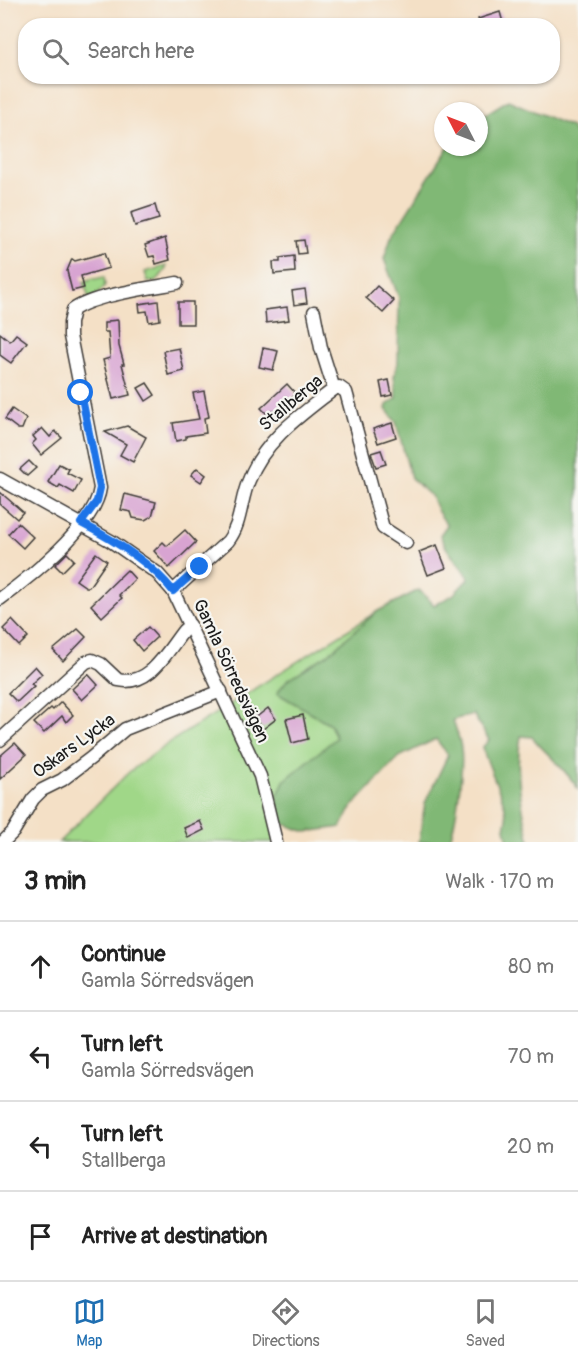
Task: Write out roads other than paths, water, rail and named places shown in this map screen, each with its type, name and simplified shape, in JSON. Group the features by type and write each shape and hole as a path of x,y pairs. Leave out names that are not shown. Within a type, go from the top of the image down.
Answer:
{"street":[{"path":"0,599 51,558 97,501 100,488 76,376 70,336 72,312 83,304 177,283"},
{"path":"314,312 321,348 334,389"},
{"name":"Stallberga","path":"173,591 235,532 249,478 265,448 334,389 342,387 346,392 382,528 406,543"},
{"name":"Gamla Sörredsvägen","path":"0,479 81,523 144,563 173,591 260,776 276,842"},
{"path":"0,740 86,662 92,660 101,664 118,680 135,681 152,670 190,625"},
{"name":"Oskars Lycka","path":"3,842 13,832 33,799 42,790 62,780 125,729 221,691"}]}
